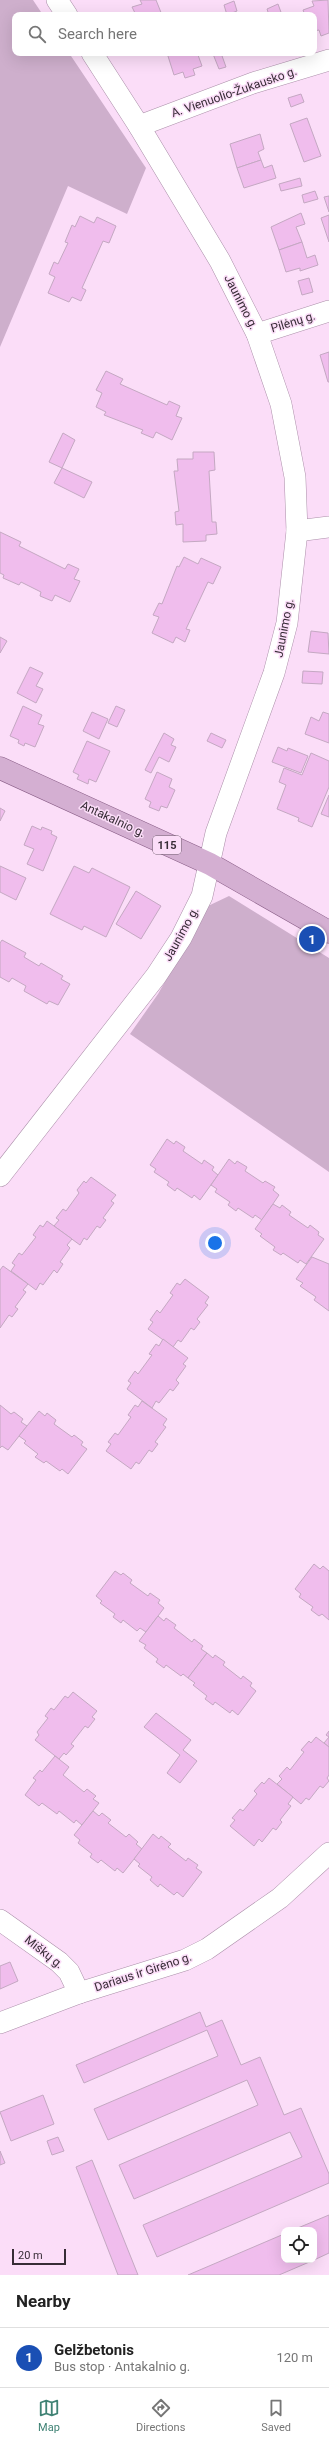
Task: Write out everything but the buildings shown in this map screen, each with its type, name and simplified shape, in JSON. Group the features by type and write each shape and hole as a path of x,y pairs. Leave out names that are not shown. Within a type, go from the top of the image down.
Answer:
{"main road":[{"name":"Antakalnio g.","path":"0,768 210,864 329,932"}],"street":[{"path":"57,0 65,12"},
{"name":"Jaunimo g.","path":"0,1176 156,976 181,938 202,896 216,833 274,673 287,623 297,531 295,477 281,404 257,334 220,261 139,126 94,56"},
{"name":"A. Vienuolio-Žukausko g.","path":"139,126 253,83 329,60"},
{"name":"Pilėnų g.","path":"257,334 329,311"},
{"path":"297,531 329,527"},
{"name":"Dariaus ir Girėno g.","path":"0,2023 79,1993 185,1960 207,1949 280,1898 329,1853"},
{"name":"Miškų g.","path":"0,1920 59,1962 69,1972 79,1993"}],"shaded area":[{"path":"0,0 33,0 41,12 12,12 12,56 71,56 146,168 127,214 68,186 0,347"},
{"path":"229,896 329,958 329,1172 130,1034 158,994 208,906"}],"place":[{"name":"Gelžbetonis","path":"312,939"}]}
